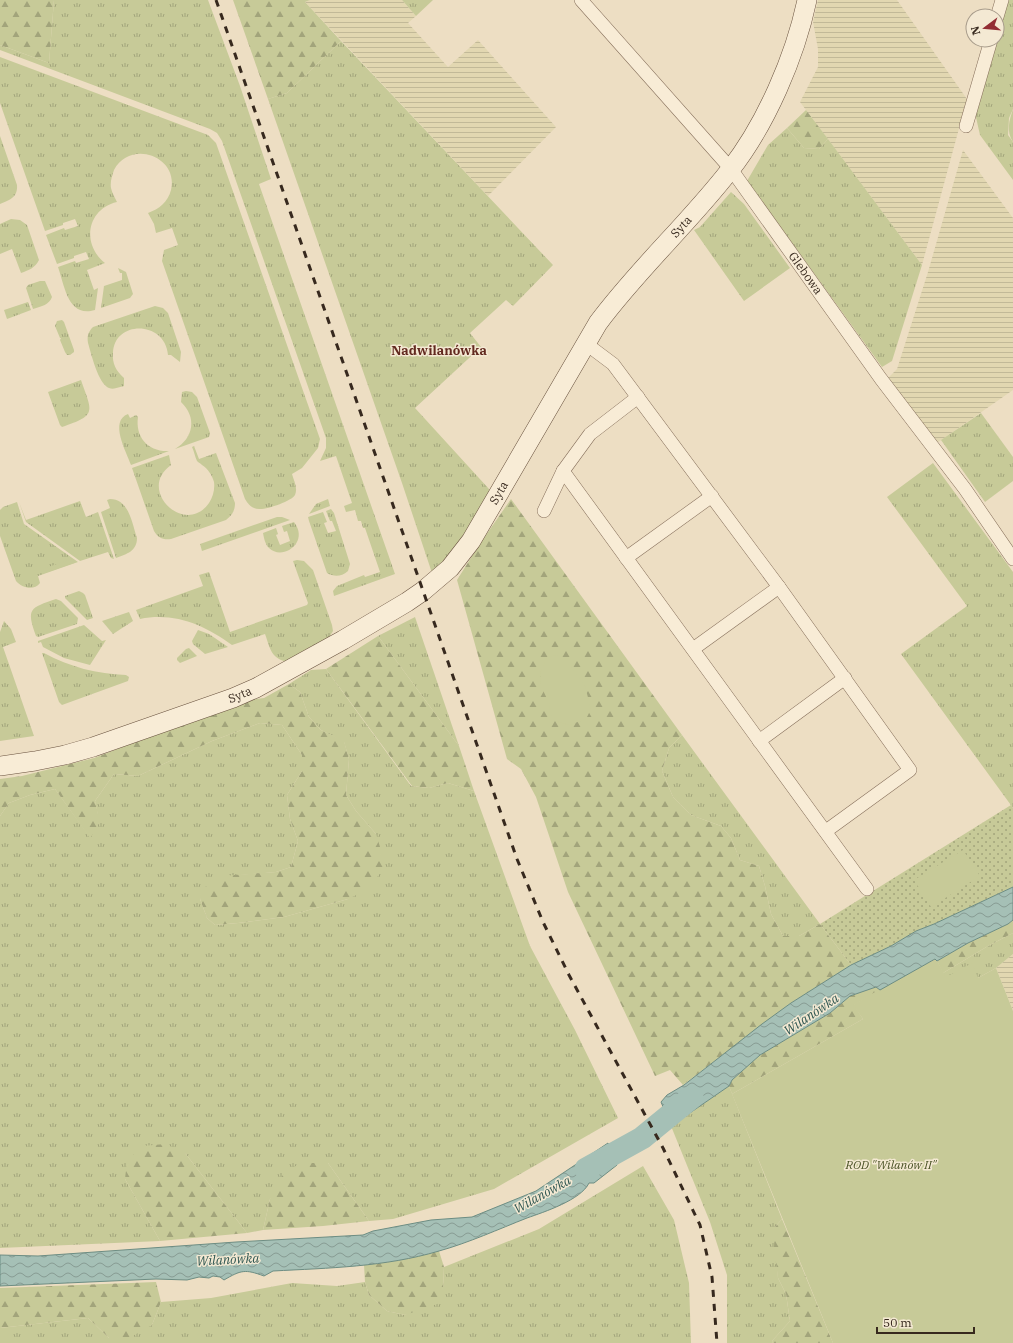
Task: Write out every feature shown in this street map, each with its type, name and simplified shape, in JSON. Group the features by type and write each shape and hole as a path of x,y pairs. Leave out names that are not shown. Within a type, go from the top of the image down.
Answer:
{"street":[{"name":"Glebowa","path":"581,0 731,169 881,379 965,489 1013,559"},
{"name":"Syta","path":"0,766 35,761 79,751 233,698 278,676 382,617 423,591 450,568 472,541 585,343 598,323 617,298 731,169 744,151 783,76 794,49 807,0"},
{"path":"966,126 989,48"},
{"path":"585,343 613,364 779,586 910,770 826,831"},
{"path":"544,511 563,472 590,434 638,397"},
{"path":"563,472 868,889"},
{"path":"626,558 712,496"},
{"path":"693,649 779,586"},
{"path":"759,741 845,678"}],"shaded area":[{"path":"310,0 402,0 416,16 408,23 448,67 478,40 556,127 488,196 305,2"},
{"path":"818,0 897,0 967,99 922,265 800,102 818,67 818,49 813,22"},
{"path":"963,150 1013,218 1013,390 937,443 888,378 897,369 928,272"},
{"path":"1013,954 1013,1011 996,968"}],"green space":[{"path":"0,0 54,0 49,63 0,45"},
{"path":"54,0 208,0 240,86 271,179 259,184 395,574 334,596 333,591 337,586 364,575 365,577 380,572 365,528 363,528 361,521 358,521 355,510 346,512 344,506 352,503 336,456 320,461 326,448 326,438 222,141 217,133 210,129 0,50 0,45 49,63"},
{"path":"233,0 310,0 305,2 341,41 287,93 268,99"},
{"path":"402,0 433,0 416,16"},
{"path":"1005,0 1013,0 1013,109 1009,118 1008,135 1013,142 1013,180 980,135 975,113 995,48 1005,48 1005,8 1003,8"},
{"path":"341,41 553,265 513,306 506,300 470,333 481,347 415,408 489,489 491,494 452,552 432,573 268,99 287,93"},
{"path":"0,57 208,135 216,143 320,439 318,448 302,468 292,474 296,492 295,495 289,500 273,507 257,509 252,507 245,499 162,261 164,250 178,245 172,228 156,233 154,224 148,213 162,204 170,194 172,178 168,168 161,161 152,156 141,154 131,155 121,161 114,170 111,179 111,186 117,202 107,206 99,212 94,219 91,228 90,237 93,246 97,255 105,263 87,270 94,290 98,288 95,310 86,311 79,309 73,305 69,299 58,267 75,261 76,263 89,259 86,252 57,264 46,235 64,228 65,230 78,226 75,219 45,231 0,103"},
{"path":"1013,109 1013,142 1009,134 1009,122"},
{"path":"806,110 828,139 819,149 804,148 787,128"},
{"path":"787,128 804,148 819,149 828,139 922,265 892,361 882,367 747,181 768,145"},
{"path":"0,136 17,185 17,189 13,198 0,204"},
{"path":"731,192 744,204 790,268 744,301 694,230 700,227"},
{"path":"11,219 20,220 27,225 39,260 34,267 21,273 12,249 0,254 0,224"},
{"path":"118,268 126,272 133,294 130,298 101,308 104,286 122,280 122,273 120,273"},
{"path":"45,281 52,297 47,304 33,309 26,288 28,285"},
{"path":"28,302 31,310 7,319 4,310"},
{"path":"155,306 163,308 168,313 181,352 180,362 171,355 168,355 165,344 158,335 150,330 140,328 130,330 122,334 116,342 113,353 115,367 124,378 124,386 115,389 109,388 98,375 88,343 89,332 93,327"},
{"path":"62,320 74,350 74,352 70,355 67,355 65,352 60,340 61,338 55,326 57,321"},
{"path":"81,380 88,399 89,411 82,419 62,427 48,392"},
{"path":"182,392 192,392 197,397 210,433 209,437 175,449 186,439 191,427 189,414 181,402"},
{"path":"981,413 1013,457 1013,481 985,502 941,440"},
{"path":"128,414 130,418 136,415 138,417 139,431 144,442 155,449 169,451 131,465 120,437 119,430 122,418"},
{"path":"194,446 199,459 216,453 235,503 234,511 226,520 171,539 163,539 154,531 132,468 169,455 171,465 162,475 159,486 161,497 168,506 177,513 188,515 199,512 210,501 213,493 214,482 210,472 197,461 192,447"},
{"path":"933,463 1013,572 1013,808 901,654 967,606 887,497"},
{"path":"110,499 122,503 126,507 137,538 137,542 131,551 116,558 101,512 110,508 107,500"},
{"path":"328,499 330,506 309,514 316,504"},
{"path":"511,499 682,735 669,748 662,771 673,797 691,815 721,826 731,838 740,860 759,866 771,914 783,936 799,936 820,924 851,965 791,1003 683,1085 670,1070 655,1076 568,892 536,797 521,769 507,759 457,580"},
{"path":"80,501 86,517 98,512 114,559 111,558 108,552 80,561 26,522 19,502 26,520"},
{"path":"17,502 24,524 78,562 38,576 40,583 31,588 25,587 16,581 0,536 0,510 3,507"},
{"path":"331,509 334,513 350,564 348,571 338,576 327,573 308,517 323,512 327,522 324,523 328,533 336,531 326,511"},
{"path":"277,517 290,520 202,551 200,544"},
{"path":"294,522 298,530 299,537 297,543 287,551 274,551 269,548 263,533 276,528 278,534 276,535 280,545 290,541 287,531 284,532 282,526"},
{"path":"72,559 74,563 42,574 41,572 45,568"},
{"path":"293,561 304,561 313,570 333,631 328,639 288,662 282,661 275,656 270,648 265,634 232,645 200,626 189,622 165,617 140,619 136,610 203,586 199,575 209,572 230,632 307,605 308,603"},
{"path":"79,591 85,595 93,618 87,620 65,598 65,596"},
{"path":"56,599 61,601 78,618 77,624 38,637 36,636 31,620 32,610 40,605"},
{"path":"129,612 133,621 113,634 102,621"},
{"path":"415,617 459,746 378,636"},
{"path":"4,621 11,629 16,642 3,647 34,736 0,741 0,632"},
{"path":"84,625 102,641 106,640 90,665 64,658 43,647 41,642 38,643 38,641"},
{"path":"198,630 209,634 228,647 205,654 193,644 192,641"},
{"path":"378,636 459,746 474,791 448,783 429,788 412,786 326,669"},
{"path":"189,648 197,656 180,663 177,658"},
{"path":"42,653 84,669 126,675 129,677 128,681 62,705 59,702"},
{"path":"558,655 571,667 585,686 591,709 586,719 569,725 555,721 550,713 549,703 540,684 541,671 547,657"},
{"path":"326,669 411,786 429,788 448,783 474,791 530,946 575,1030 618,1118 494,1189 393,1219 369,1221 328,1163 270,1199 263,1230 247,1233 185,1153 125,1179 160,1241 0,1248 0,816 9,803 30,795 55,789 90,837 98,816 95,801 114,774 138,776 212,741 260,723 282,725 302,755 302,771 287,795 290,819 298,841 291,867 276,872 241,875 200,899 207,918 215,925 284,917 348,899 376,834 356,811 346,795 349,759 344,742 321,730 309,717 300,692 289,684 311,670"},
{"path":"289,684 300,692 309,717 321,730 344,741 349,759 346,795 356,811 376,834 385,863 371,888 348,899 284,917 215,925 207,918 200,899 207,884 220,876 276,872 291,867 298,841 290,819 287,795 302,771 302,755 282,725 260,723 212,741 138,776 114,774 95,801 98,812 98,824 90,838 55,789 30,795 9,803 0,816 0,779 22,776 94,758 241,701 264,698"},
{"path":"682,735 820,924 799,936 783,936 771,914 759,866 740,860 731,838 721,826 691,815 673,797 662,771 669,748"},
{"path":"1011,805 1013,808 1013,887 916,931 891,946 851,965 820,924"},
{"path":"963,850 980,876 931,907 914,880"},
{"path":"1013,920 1013,933 943,973 937,961"},
{"path":"1013,933 1013,954 996,968 978,978 945,977 943,973"},
{"name":"ROD \"Wilanów II\"","path":"936,959 946,977 972,963 978,978 996,968 1013,1011 1013,1343 833,1343 732,1094 863,1019 853,1005 904,975"},
{"path":"876,987 880,990 854,1005 863,1019 732,1094 729,1086 732,1080 760,1055 830,1013 850,996"},
{"path":"729,1086 782,1219 775,1227 778,1278 786,1294 790,1321 772,1341 773,1343 727,1343 727,1275 710,1222 671,1126"},
{"path":"165,1144 185,1153 247,1233 160,1241 125,1179 127,1161 142,1146"},
{"path":"307,1163 328,1163 369,1221 263,1230 270,1199 286,1169"},
{"path":"643,1166 674,1220 689,1283 691,1343 0,1343 0,1328 88,1318 109,1338 152,1325 161,1302 211,1298 292,1283 337,1286 365,1282 369,1295 387,1311 405,1315 443,1288 444,1267 539,1229"},
{"path":"782,1219 833,1343 773,1343 772,1341 790,1321 786,1294 778,1278 774,1248 775,1227"},
{"path":"439,1251 444,1267 443,1288 440,1303 405,1315 387,1311 369,1295 365,1282 364,1265 395,1261"},
{"path":"156,1282 161,1302 152,1325 129,1338 109,1338 88,1318 0,1328 0,1288"}],"water":[{"path":"1013,887 1013,920 1008,924 968,943 937,961 935,959 880,990 876,987 850,996 830,1013 760,1055 732,1080 729,1086 671,1126 661,1102 667,1095 684,1085 791,1003 851,965 891,946 916,931"},
{"path":"608,1143 617,1165 594,1183 589,1183 585,1189 570,1200 552,1209 472,1240 450,1248 419,1256 378,1264 273,1271 264,1276 252,1272 239,1272 224,1280 220,1277 213,1276 209,1278 199,1277 187,1280 156,1279 0,1286 0,1255 38,1256 236,1242 363,1235 373,1231 431,1220 472,1217 536,1191"}],"waterway":[{"name":"Wilanówka","path":"586,1169 642,1138 692,1097"}],"railway":[{"path":"216,0 517,859 543,922 569,975 663,1148 700,1225 712,1277 717,1343"}],"district":[{"name":"Nadwilanówka","path":"439,350"}]}
